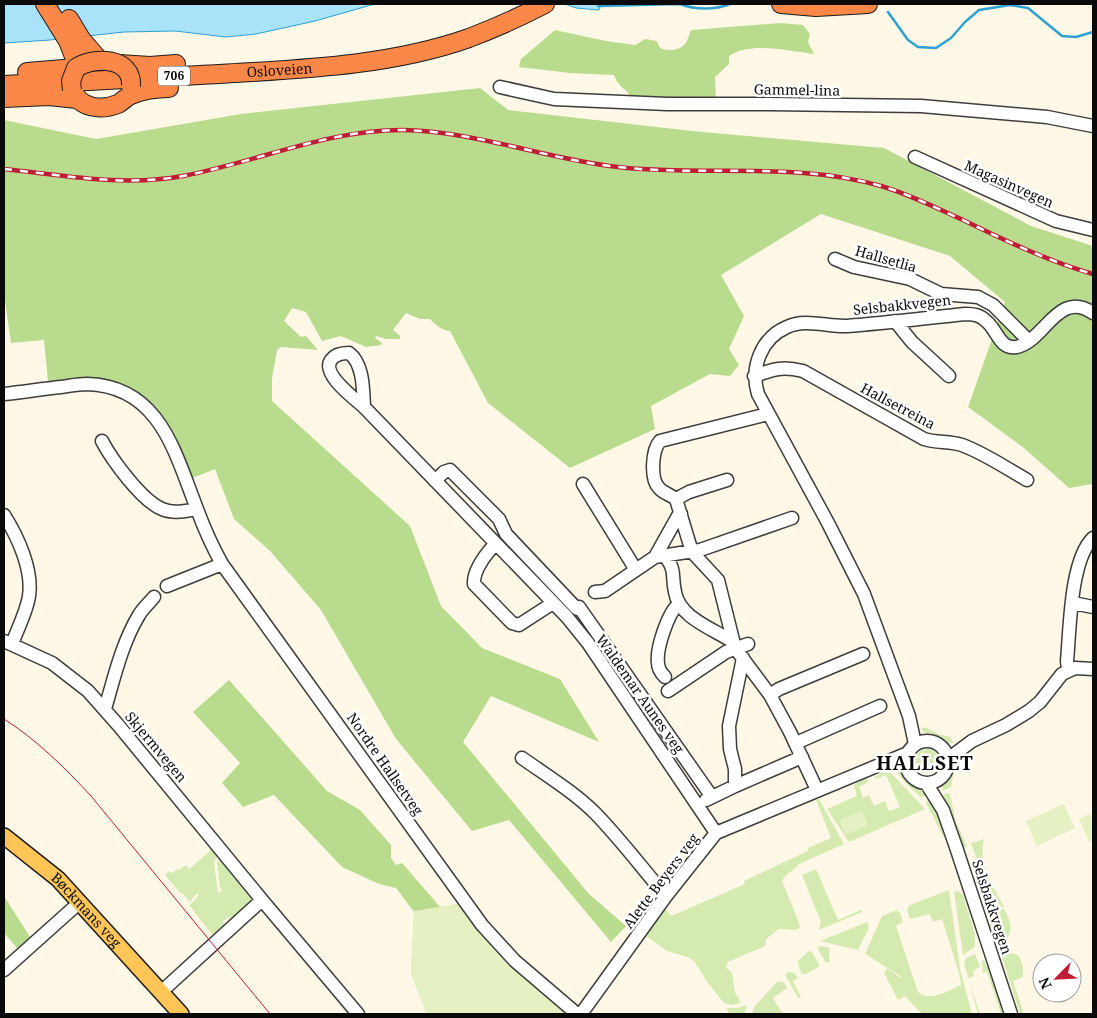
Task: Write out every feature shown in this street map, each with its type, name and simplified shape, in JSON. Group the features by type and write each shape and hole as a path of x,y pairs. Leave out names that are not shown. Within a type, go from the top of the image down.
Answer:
{"highway":[{"path":"46,4 68,41 77,68 71,81 74,94"},
{"path":"59,4 81,39 100,60"},
{"name":"Osloveien","path":"4,86 222,74 343,64 420,52 468,38 494,29 545,4"},
{"path":"781,4 816,7 868,4"},
{"name":"706","path":"4,74 77,68 89,62 100,60 119,64 150,66 287,58 343,64"},
{"path":"119,64 128,73 129,91"},
{"name":"706","path":"4,98 74,94 89,107 102,107 116,104 129,91 289,80 343,64"}],"main road":[{"name":"Bøckmans veg","path":"4,836 58,879 181,1014"}],"street":[{"name":"Gammel-lina","path":"500,87 554,99 667,104 921,106 1047,117 1093,126"},
{"name":"Magasinvegen","path":"915,157 1056,221 1093,230"},
{"name":"Hallsetlia","path":"835,259 854,267 906,278 941,294 978,297 993,305 1029,341"},
{"path":"1029,341 1058,313 1068,308 1078,307 1093,314"},
{"name":"Selsbakkvegen","path":"754,376 756,363 763,348 778,331 787,326 807,323 845,326 965,314 978,315 988,322 1001,343 1010,348 1029,341"},
{"path":"896,321 912,342 949,376"},
{"name":"Hallsetreina","path":"754,376 788,367 803,370 924,439 936,443 959,444 1027,480"},
{"path":"754,376 758,394 768,414 828,523 864,594 909,716 916,746 907,768 914,778 926,782 939,778 944,773 948,759 972,741 1006,725 1029,711 1040,702 1055,680 1068,670 1093,669"},
{"name":"Nordre Hallsetveg","path":"4,394 86,384 105,386 122,391 135,399 159,421 170,438 212,546 222,564 482,925 515,961 577,1014"},
{"name":"Waldemar Aunes veg","path":"364,407 553,603 588,643 699,805 716,833"},
{"path":"735,786 735,769 730,749 729,726 737,649 718,580 689,553 676,499 661,490 656,484 654,478 655,456 658,443 667,439 768,414"},
{"path":"102,441 112,459 146,498 160,509 176,513 197,509"},
{"name":"Waldemar Aunes veg","path":"434,481 444,472 450,470 498,519 506,534 578,608 712,797"},
{"path":"676,499 683,494 727,480"},
{"path":"583,484 636,570"},
{"path":"660,556 678,516 681,514"},
{"path":"4,515 21,551 30,576 29,597 8,643"},
{"path":"595,592 605,591 660,556 689,553 792,518"},
{"path":"1068,670 1067,661 1077,568 1089,542 1093,538"},
{"path":"495,544 486,554 473,577 474,584 512,624 519,625 553,603"},
{"path":"689,553 674,570 674,592 679,604 694,618 737,649 770,695 796,743 817,790"},
{"path":"660,556 674,570"},
{"path":"167,586 222,564"},
{"path":"105,709 118,664 130,634 140,614 154,597"},
{"path":"1073,603 1093,607"},
{"path":"665,677 659,668 658,651 674,609 679,604"},
{"name":"Skjermvegen","path":"8,643 52,663 88,691 105,709 358,1014"},
{"path":"737,649 748,644"},
{"name":"Waldemar Aunes veg","path":"668,691 726,652 737,649"},
{"path":"770,695 862,654"},
{"path":"796,743 880,706"},
{"path":"916,746 931,741 942,747 948,759"},
{"path":"942,747 972,741"},
{"name":"Alette Beyers veg","path":"582,1014 666,896 716,833 875,766 916,746"},
{"path":"522,758 595,813 666,896"},
{"path":"699,805 735,786 802,758"},
{"name":"Alette Beyers veg","path":"875,766 891,765 907,768"},
{"name":"Selsbakkvegen","path":"939,778 943,810"},
{"name":"Selsbakkvegen","path":"926,782 943,810 968,879 1011,1014"},
{"path":"161,992 262,900"},
{"path":"4,970 80,902"}],"green space":[{"path":"781,23 803,25 810,34 808,42 814,54 770,48 738,51 729,56 729,64 715,77 716,100 632,99 618,83 614,75 570,73 519,67 521,59 555,30 635,45 645,39 657,41 660,48 672,50 685,44 691,30"},
{"path":"480,88 508,110 692,131 884,148 1031,226 1093,246 1093,484 1069,488 1024,448 968,407 1005,302 950,256 821,214 721,275 744,316 729,349 739,365 730,376 710,374 651,406 655,429 570,468 488,403 450,331 439,327 430,319 420,319 406,313 393,330 400,336 400,339 386,339 376,336 375,338 382,343 381,345 366,347 341,336 322,341 306,312 292,308 284,321 301,337 306,336 318,350 281,347 277,350 272,378 272,401 410,526 441,606 482,648 560,679 599,742 491,696 463,742 589,894 626,926 611,942 509,820 472,831 396,739 321,610 270,551 234,519 215,469 190,479 173,433 151,404 124,386 87,378 48,382 44,340 11,343 4,294 4,120 96,139 241,114"},
{"path":"229,680 327,791 360,810 391,845 391,858 396,865 402,863 441,908 457,904 492,947 427,1014 411,974 414,912 396,888 379,884 342,867 274,795 243,807 222,783 240,763 193,712"},
{"path":"925,727 938,734 950,737 954,743 940,742 921,729"},
{"path":"927,749 936,752 939,761 936,770 927,773 918,770 915,761 918,752"},
{"path":"960,757 951,787 943,791 947,772"},
{"path":"893,768 902,770 909,779 922,786 930,795 920,797"},
{"path":"890,772 925,809 849,842 827,809 857,796 854,785 865,778 869,780 868,782 859,787 863,798 869,795 874,806 885,801 889,811 900,807 886,775 874,778 881,773"},
{"path":"948,793 956,822 967,846 964,848 943,795"},
{"path":"819,799 844,844 799,864 783,879 782,881 800,928 796,930 779,929 766,939 765,946 728,962 726,967 732,973 735,992 741,1003 732,1005 724,1003 694,961 688,957 667,951 646,936 664,906 671,916 745,884 744,881 831,838 816,800"},
{"path":"932,799 940,819 944,838 926,803"},
{"path":"1064,804 1075,828 1037,846 1026,821"},
{"path":"861,811 868,824 867,826 847,834 845,833 840,822 841,820"},
{"path":"1090,814 1093,821 1093,840 1089,842 1079,819"},
{"path":"984,839 983,857 985,866 991,883 1004,907 988,909 987,888 971,843"},
{"path":"211,844 218,853 214,863 218,893 223,890 220,888 217,862 221,858 253,895 250,904 227,924 231,919 229,917 223,921 225,927 214,937 189,905 199,894 196,894 190,902 165,875 169,871 171,873 186,865 189,869 210,851 209,846"},
{"path":"816,869 838,920 861,910 862,912 819,930 821,922 802,875"},
{"path":"949,890 960,969 972,1014 922,1014 905,996 898,1000 884,973 887,968 902,977 865,954 882,916 897,910 903,922 896,926 918,992 923,995 933,996 961,985 942,919 933,922 930,914 910,919 907,910 910,905"},
{"path":"958,891 963,895 975,934 975,947 963,955 954,892"},
{"path":"4,896 30,937 17,948 4,933"},
{"path":"457,904 489,944 567,1014 427,1014 411,974 414,911"},
{"path":"1004,909 1009,919 1011,930 1008,937 999,941 995,939 991,929 989,912"},
{"path":"867,922 869,928 858,950 820,941"},
{"path":"821,946 830,948 830,961 826,963 817,948"},
{"path":"809,951 812,952 820,966 806,974 802,974 798,961"},
{"path":"1012,953 1019,956 1023,966 1023,977 1013,981 1024,1014 1020,1014 1002,957"},
{"path":"975,954 980,967 973,971 974,976 968,978 964,963 966,958"},
{"path":"984,960 987,967 990,966 1006,1014 1001,1014 987,972 983,973 982,961"},
{"path":"788,972 794,973 798,978 793,981 801,997 798,998 785,975"},
{"path":"969,980 980,1014 978,1014"},
{"path":"778,981 784,982 787,988 773,998 783,1014 752,1014 754,1007"},
{"path":"746,1005 745,1014 730,1014 726,1008 738,1008"}],"water":[{"path":"4,4 375,4 315,21 256,34 226,37 175,31 124,32 4,43"},
{"path":"565,4 601,4 599,10 576,8"}],"waterway":[{"path":"598,6 680,4 705,8 730,4"},
{"path":"888,12 908,40 918,47 936,48 951,38 979,10 1010,5 1028,8 1062,36 1076,37 1093,32"}],"tram line":[{"path":"4,719 50,754 91,796 270,1014"}],"railway":[{"path":"4,169 93,179 161,179 211,170 346,135 374,131 430,132 484,140 564,158 618,167 651,170 783,172 848,178 902,193 1027,250 1093,274"}],"district":[{"name":"HALLSET","path":"925,763"}]}
